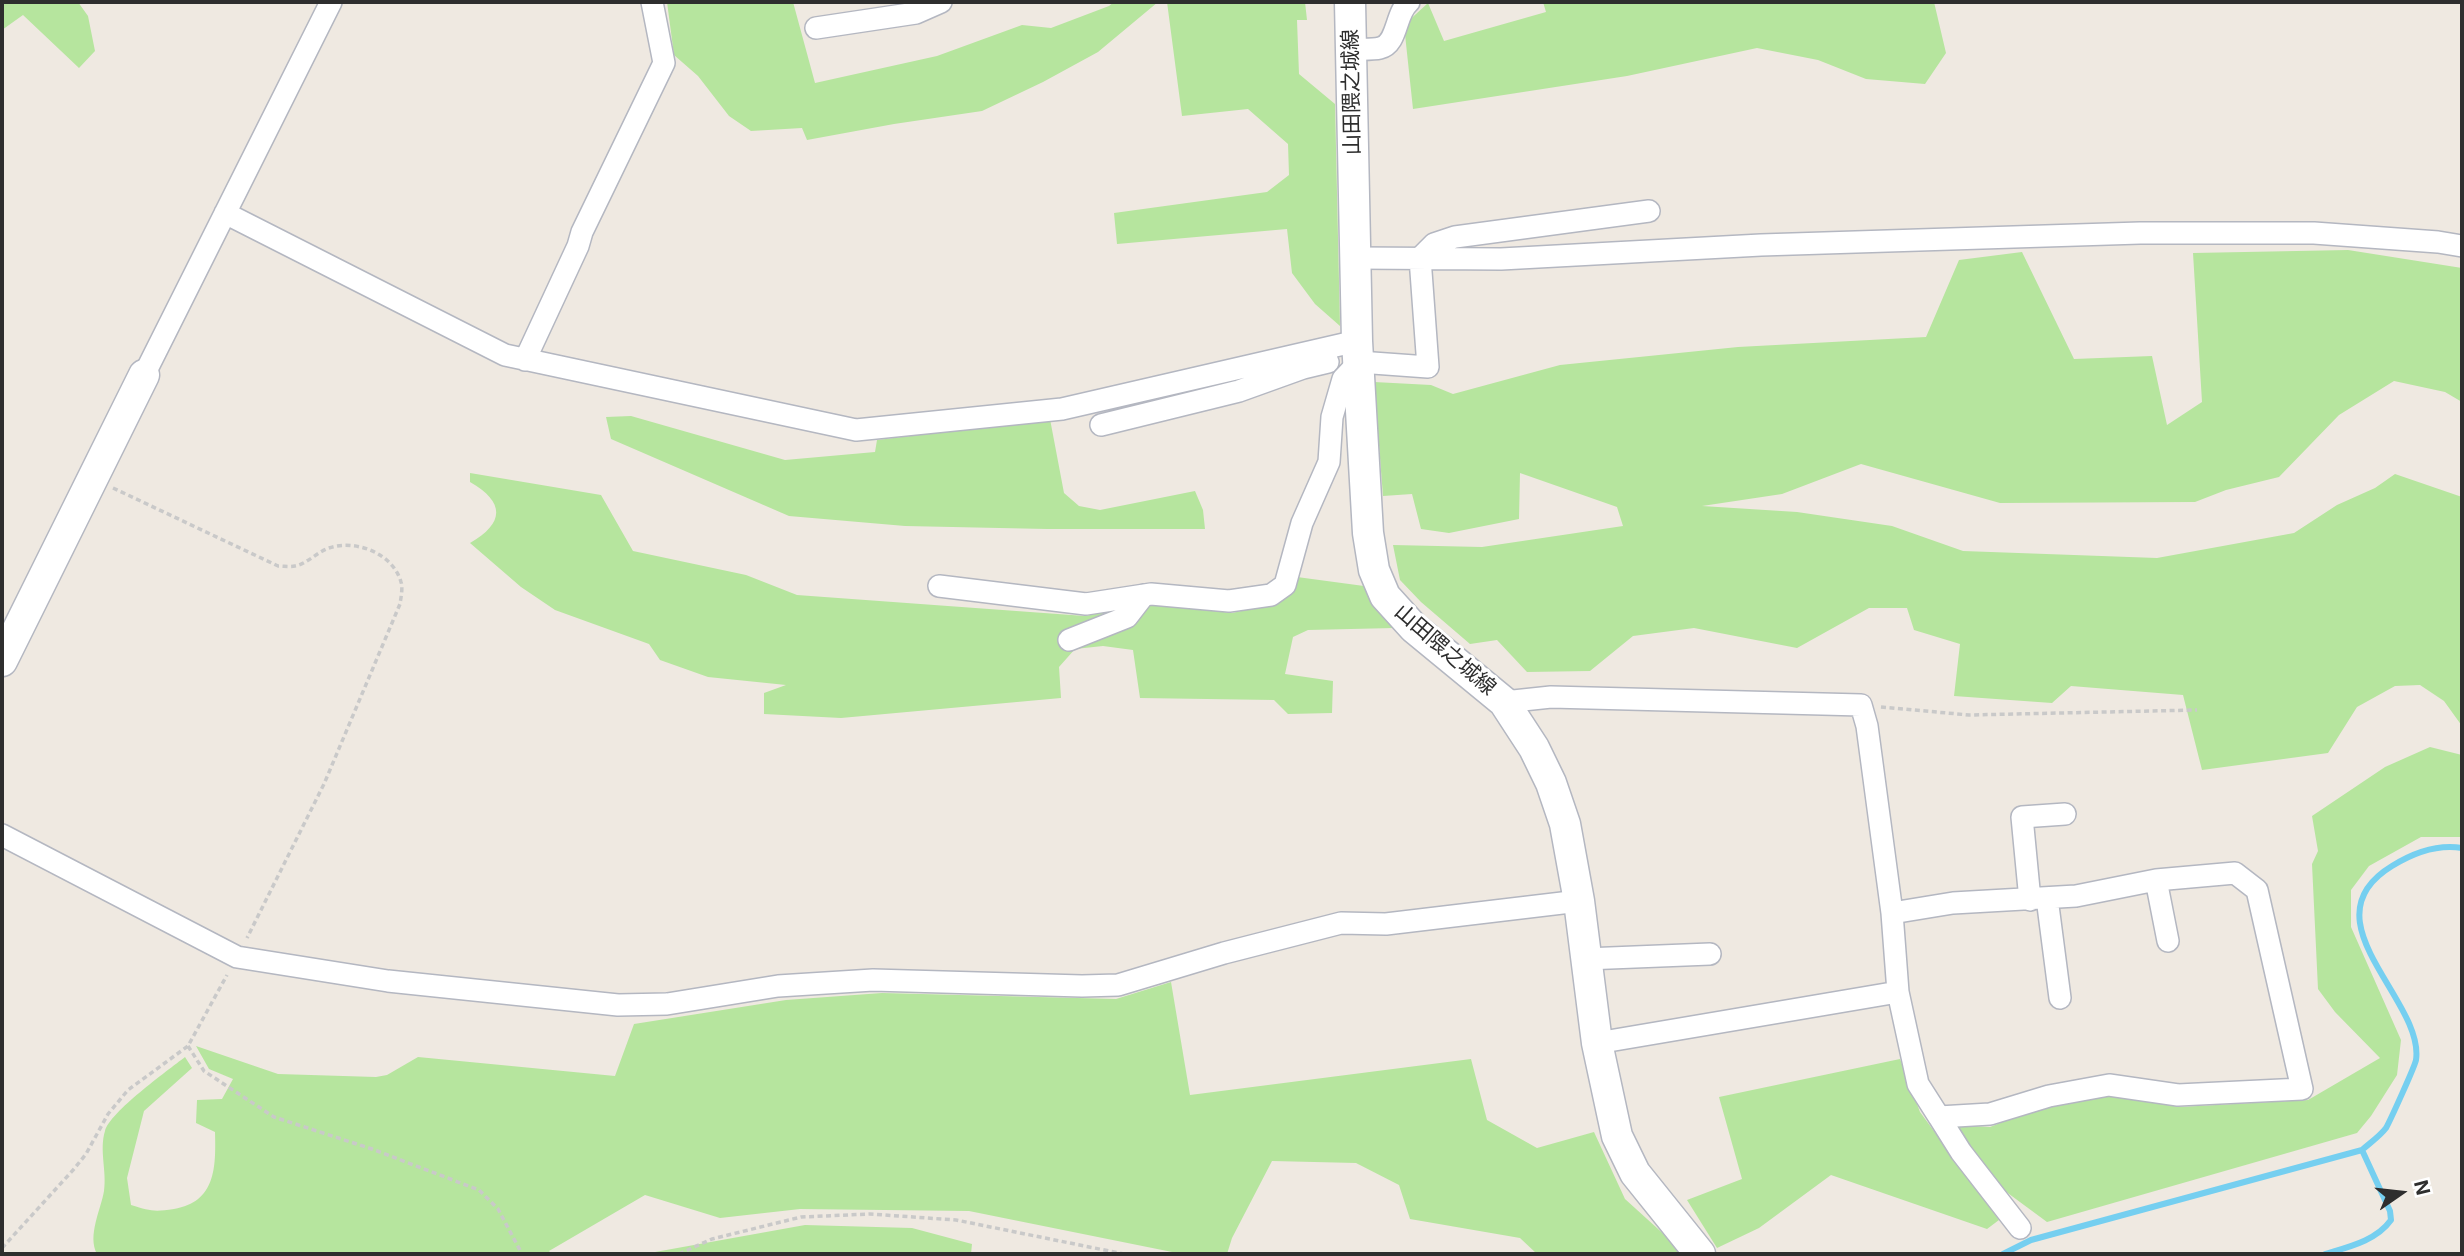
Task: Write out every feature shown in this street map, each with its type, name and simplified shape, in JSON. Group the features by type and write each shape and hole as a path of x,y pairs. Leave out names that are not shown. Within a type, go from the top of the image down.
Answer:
{"main road":[{"name":"山田隈之城線","path":"1350,2 1358,352 1368,533 1374,570 1385,596 1414,628 1504,702 1534,748 1551,783 1565,824 1579,901 1597,1043 1616,1136 1635,1172 1700,1254"},
{"path":"2,661 144,374"}],"street":[{"path":"144,374 331,2"},
{"path":"525,360 582,232 664,63 652,2"},
{"path":"816,28 916,13 941,2"},
{"path":"1350,49 1381,48 1391,42 1403,6 1409,2"},
{"path":"225,213 505,355 856,430 1062,409 1358,352 1428,367 1420,258 1434,244 1455,237 1649,211"},
{"path":"1357,258 1501,259 1761,245 2140,233 2314,233 2462,246"},
{"path":"1101,425 1239,391 1358,352"},
{"path":"939,586 1086,604 1144,595 1229,601 1271,595 1285,585 1302,523 1329,461 1332,417 1343,379 1358,352"},
{"path":"1069,640 1127,617 1144,595"},
{"path":"1504,702 1551,697 1861,705 1867,726 1892,913 1898,992 1918,1084 1961,1152 2020,1228"},
{"path":"2060,998 2022,817 2065,814"},
{"path":"2,835 237,957 388,981 618,1005 667,1004 778,986 873,980 1118,985 1224,953 1341,923 1386,924 1579,901"},
{"path":"1892,913 1953,903 2076,896 2156,880 2235,873 2257,890 2302,1089 2178,1095 2109,1085 2049,1096 1990,1114 1939,1117"},
{"path":"2156,880 2168,941"},
{"path":"1586,959 1710,954"},
{"path":"1597,1043 1898,992"}],"path":[{"path":"2,1248 86,1154 108,1114 128,1090 188,1046 237,957 324,784 400,604 402,583 395,569 381,556 363,547 346,544 327,548 297,566 278,566 94,479"},
{"path":"1861,705 1969,715 2197,710"},
{"path":"188,1046 204,1071 274,1117 372,1149 479,1190 498,1209 522,1254"},
{"path":"679,1254 712,1239 801,1217 870,1214 956,1220 1124,1254"}],"green space":[{"path":"2,2 78,2 88,16 95,51 79,68 23,15 2,30"},
{"path":"667,2 793,2 815,83 937,56 1022,25 1051,28 1114,2 1158,2 1098,52 982,111 807,140 802,128 751,131 729,116 698,76 674,55"},
{"path":"1167,2 1305,2 1307,20 1297,20 1299,74 1335,104 1340,326 1315,304 1292,273 1287,229 1117,244 1114,213 1267,192 1289,175 1288,144 1248,109 1182,116"},
{"path":"1543,2 1934,2 1946,53 1925,84 1866,79 1818,60 1757,48 1627,76 1413,109 1404,25 1428,3 1444,41 1546,12"},
{"path":"2348,250 2462,268 2462,402 2445,392 2394,381 2339,415 2279,477 2226,490 2195,502 2000,503 1861,464 1782,494 1702,506 1797,512 1892,526 1963,551 2157,558 2294,533 2337,505 2375,488 2395,474 2462,497 2462,726 2444,701 2420,685 2395,686 2357,707 2328,753 2202,770 2183,695 2071,686 2052,703 1954,696 1960,644 1914,630 1907,608 1869,608 1797,648 1694,628 1633,636 1590,671 1527,672 1497,640 1470,644 1400,580 1393,545 1482,547 1623,526 1617,507 1520,473 1519,519 1449,533 1421,529 1412,494 1383,496 1374,382 1431,385 1453,394 1560,365 1738,347 1926,337 1959,260 2022,252 2074,359 2152,356 2167,425 2202,402 2193,253"},
{"path":"631,416 785,460 875,452 877,440 1050,419 1064,493 1079,506 1100,510 1195,491 1203,510 1205,529 905,526 789,516 611,439 606,417"},
{"path":"470,473 601,495 633,551 746,575 797,595 1085,616 1152,603 1232,613 1277,603 1297,577 1364,586 1394,628 1308,630 1293,637 1285,674 1333,681 1332,713 1288,714 1274,700 1140,698 1133,650 1103,646 1075,649 1059,667 1061,698 841,718 764,714 764,693 786,685 708,677 660,660 649,644 555,610 521,587 470,543 490,528 496,512 490,497 470,482"},
{"path":"2430,747 2462,755 2462,837 2421,837 2369,866 2351,890 2351,927 2401,1040 2397,1075 2357,1133 2047,1222 2005,1191 1954,1125 1990,1127 2046,1105 2113,1094 2179,1107 2308,1100 2380,1058 2335,1012 2318,989 2312,864 2318,851 2312,816 2385,767"},
{"path":"1171,982 1190,1095 1471,1059 1487,1120 1537,1148 1594,1132 1625,1199 1682,1254 1537,1254 1520,1238 1410,1219 1399,1185 1356,1163 1272,1161 1232,1238 1227,1254 1182,1254 969,1211 800,1209 720,1218 645,1195 549,1251 552,1254 97,1254 94,1247 94,1231 104,1191 105,1131 117,1113 185,1057 192,1068 144,1111 127,1178 131,1205 152,1210 174,1209 188,1205 206,1191 214,1170 215,1132 196,1123 197,1100 222,1099 233,1079 209,1069 196,1046 278,1074 376,1077 387,1075 418,1057 615,1076 634,1024 786,1000 882,993 1116,999"},
{"path":"1900,1059 1920,1112 1999,1220 1987,1229 1831,1175 1759,1228 1717,1248 1687,1200 1742,1179 1719,1097"},
{"path":"805,1225 912,1228 972,1244 971,1254 644,1254"}],"waterway":[{"path":"2325,1254 2370,1238 2391,1220 2390,1211 2362,1150 2386,1128 2416,1060 2414,1037 2404,1012 2374,961 2363,935 2359,911 2368,887 2392,866 2426,851 2444,847 2462,848"},
{"path":"2003,1254 2031,1240 2362,1150"}]}
